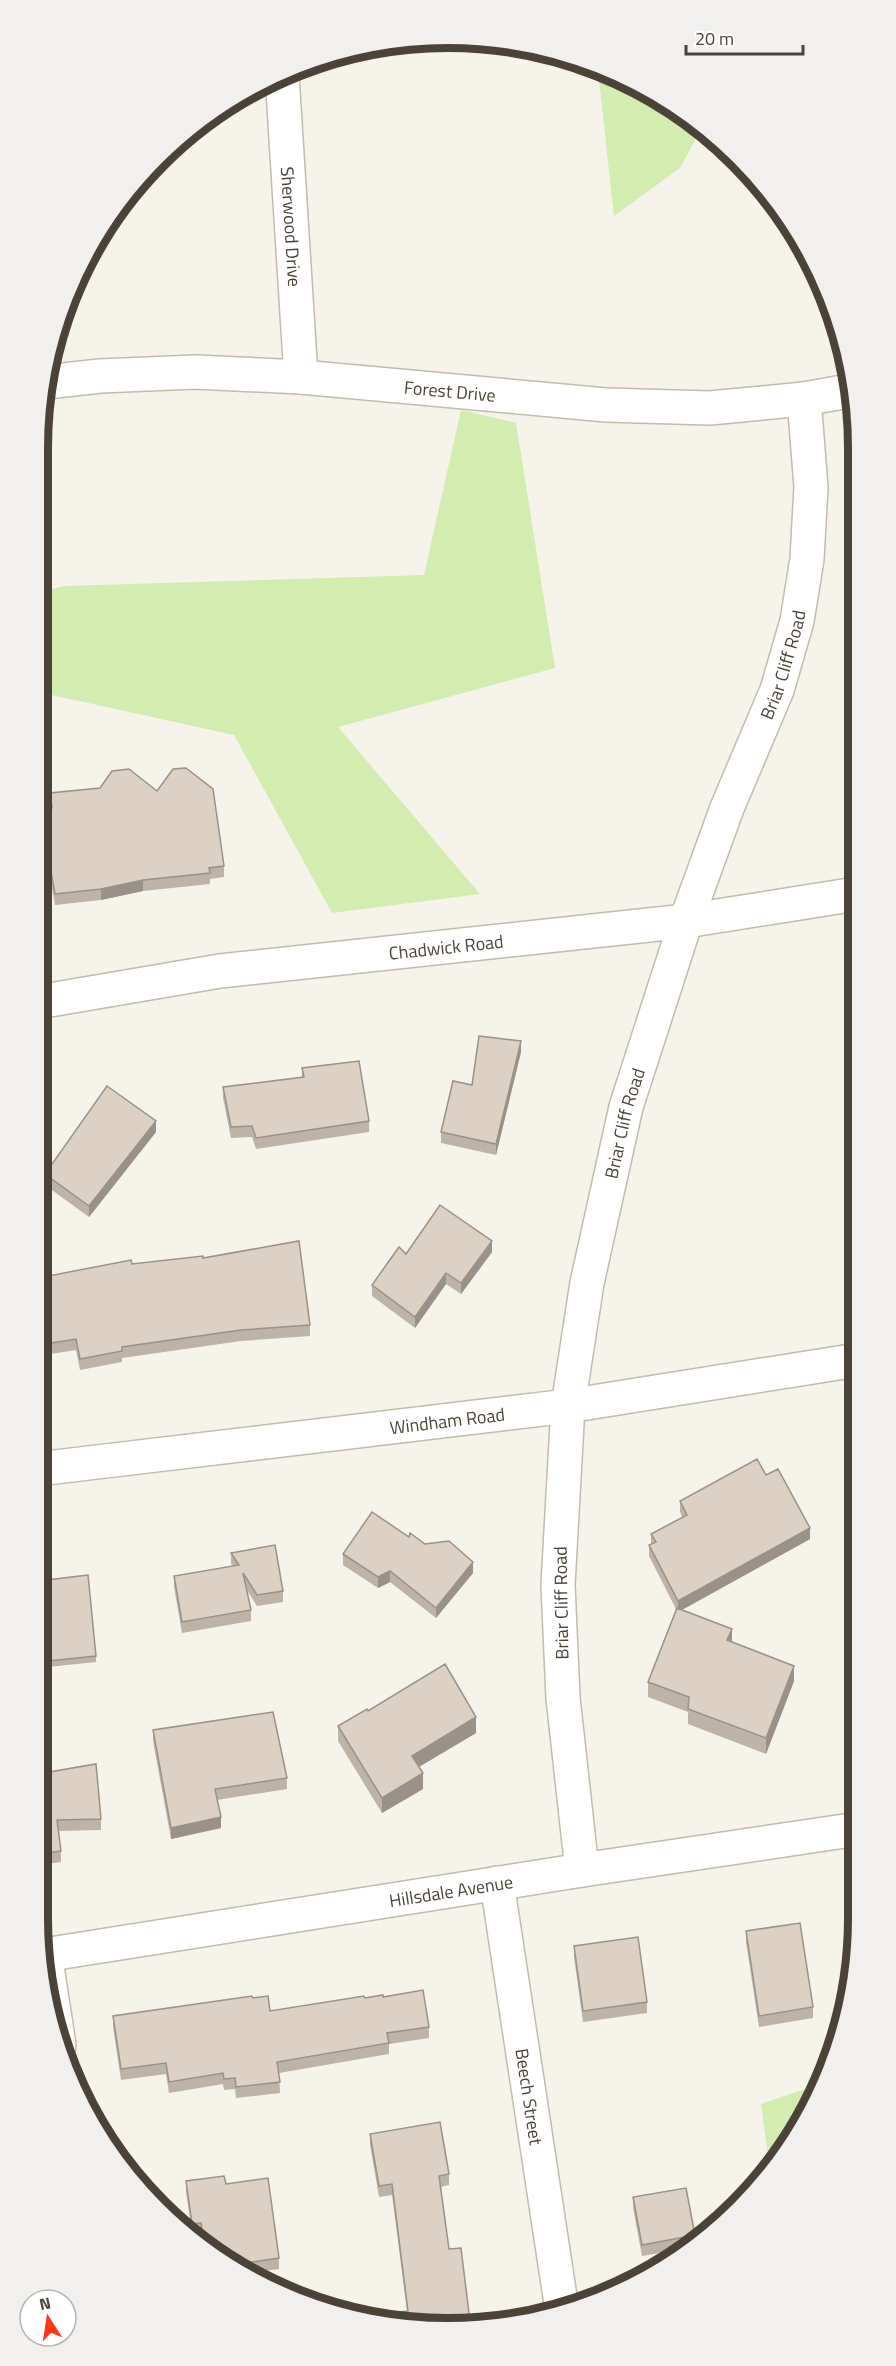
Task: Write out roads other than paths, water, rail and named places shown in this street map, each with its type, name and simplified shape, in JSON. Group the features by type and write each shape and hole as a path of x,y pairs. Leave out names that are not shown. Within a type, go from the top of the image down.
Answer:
{"street":[{"name":"Sherwood Drive","path":"283,84 301,377"},
{"name":"Forest Drive","path":"54,381 100,376 195,372 301,377 606,405 710,408 804,399 844,392"},
{"name":"Briar Cliff Road","path":"582,1870 562,1698 558,1585 568,1406 587,1283 626,1107 686,921 727,808 777,690 797,621 807,559 811,486 804,399"},
{"name":"Chadwick Road","path":"48,1000 220,971 686,921 848,895"},
{"name":"Windham Road","path":"48,1468 568,1406 848,1361"},
{"name":"Hillsdale Avenue","path":"50,1953 848,1830"},
{"name":"Beech Street","path":"497,1883 561,2302"}]}
